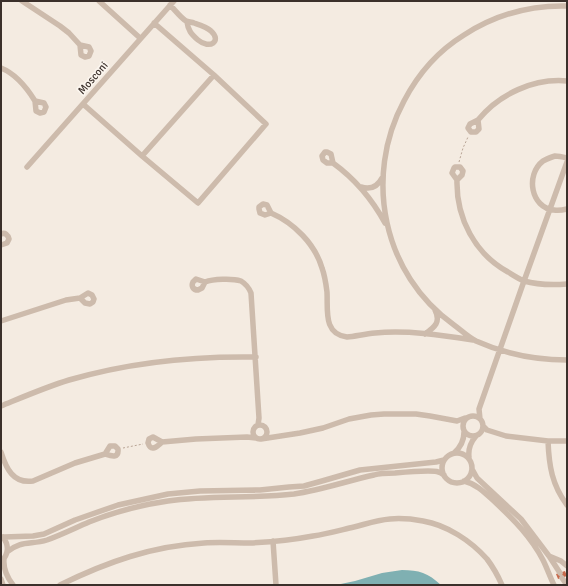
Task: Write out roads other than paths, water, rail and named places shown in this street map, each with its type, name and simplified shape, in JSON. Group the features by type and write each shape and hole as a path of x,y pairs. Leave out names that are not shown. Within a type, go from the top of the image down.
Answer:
{"street":[{"path":"22,1 60,26 80,45"},
{"path":"99,1 140,38"},
{"path":"172,3 187,22 187,28 198,40 209,45 215,42 214,35 208,29 197,24 187,22"},
{"name":"Mosconi","path":"27,167 172,3"},
{"path":"567,6 529,8 498,17 469,31 442,50 429,64 409,91 394,121 386,149 382,178 384,210 388,230 396,254 409,278 435,310 474,340 499,350 538,359 567,360"},
{"path":"83,104 198,203 266,124 214,75 154,23"},
{"path":"1,68 15,76 35,101"},
{"path":"142,156 214,75"},
{"path":"471,132 476,132 479,129 478,120 484,112 492,105 515,91 539,82 567,81"},
{"path":"567,158 555,156 541,163 534,174 532,185 535,195 543,205 554,210 567,209"},
{"path":"484,429 480,419 479,409 567,162"},
{"path":"333,163 360,187 377,210 388,230"},
{"path":"458,166 454,168 452,173 458,180 458,200 461,213 465,225 475,243 487,256 501,268 524,281 546,284 567,284"},
{"path":"360,187 366,189 376,186 382,178"},
{"path":"272,213 300,233 314,250 322,268 325,280 327,290 328,320 336,334 347,337 375,333 406,332 474,340"},
{"path":"1,234 7,235 9,239 7,243 1,245"},
{"path":"205,282 230,279 240,281 249,287 252,300 259,418 260,427 265,436 259,438 253,435 260,427"},
{"path":"1,320 66,300 80,298"},
{"path":"425,334 436,325 438,316 435,310"},
{"path":"1,406 68,380 136,364 180,359 229,356 256,357"},
{"path":"148,443 150,447 155,448 162,442 196,439 259,438 279,436 312,431 360,417 378,415 416,414 457,421 471,416 479,409"},
{"path":"471,416 475,416 480,419"},
{"path":"444,475 442,468 444,460 450,454 458,450 463,442 462,424 465,418"},
{"path":"457,421 469,436 476,436"},
{"path":"260,427 279,436"},
{"path":"247,437 260,427"},
{"path":"13,585 5,572 2,561 7,552 13,547 20,544 47,540 124,510 166,501 212,497 249,497 295,494 374,474 428,471 440,472 455,483 464,481 471,474 472,470 468,452 469,446 476,436 484,429"},
{"path":"484,429 506,436 548,441 567,441"},
{"path":"548,441 549,462 553,481 567,505"},
{"path":"1,452 8,470 21,481 27,482 39,479 75,463 105,454 110,446 115,446 118,449"},
{"path":"454,453 464,454 469,457"},
{"path":"2,536 33,536 44,534 75,520 118,504 168,494 200,491 260,490 297,486 322,481 360,470 444,460"},
{"path":"472,470 477,478 521,519 549,556 566,585"},
{"path":"464,481 482,489 520,526 543,560 554,585"},
{"path":"60,585 103,566 147,551 182,545 273,541 313,536 375,521 399,518 424,521 440,526 468,542 487,560 496,572 502,585"},
{"path":"2,536 8,547 7,552"},
{"path":"273,541 276,585"},
{"path":"549,556 567,566"},
{"path":"1,579 4,585"}],"water":[{"path":"402,570 423,573 441,585 336,585 382,573"}]}
